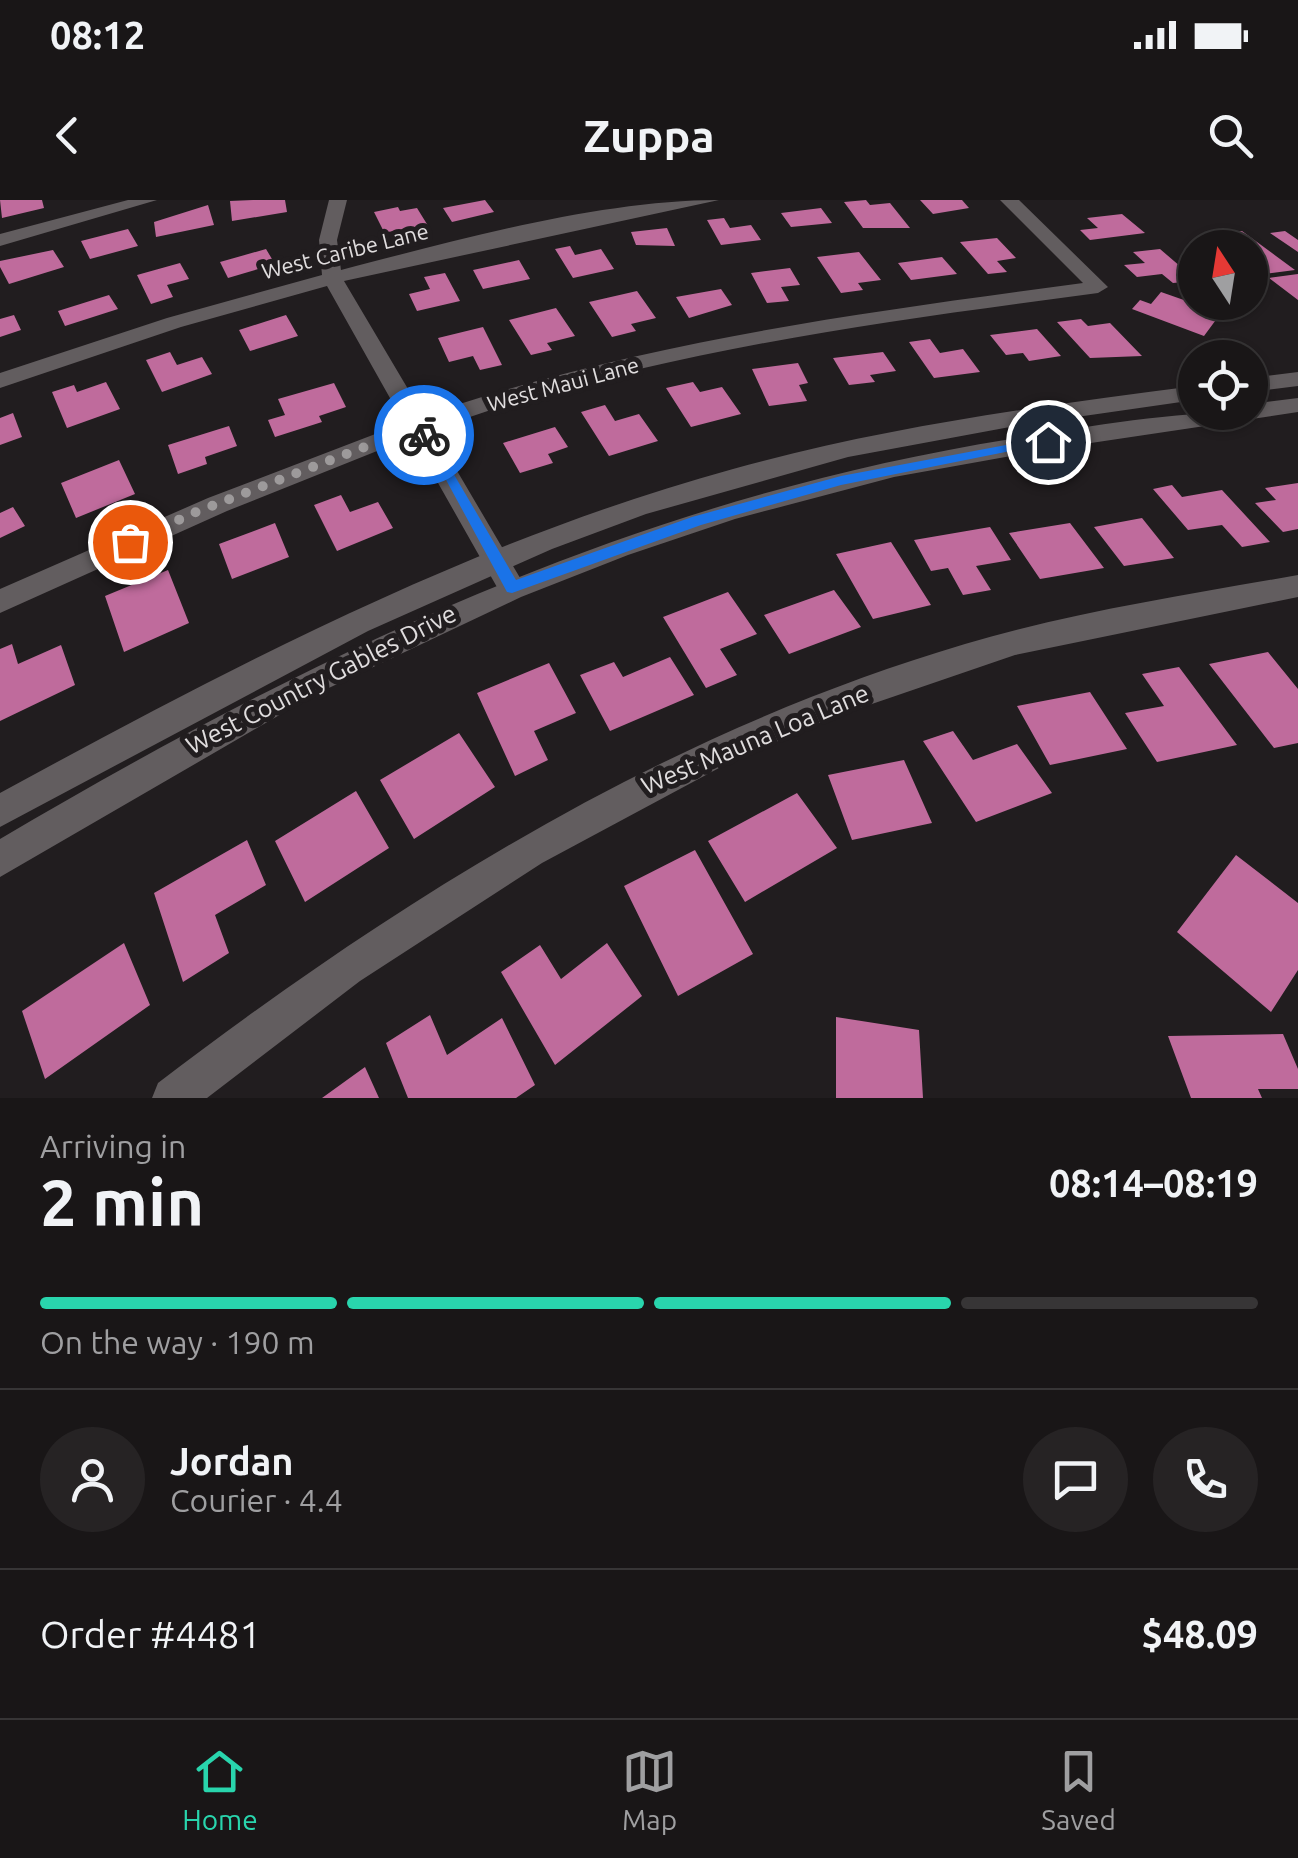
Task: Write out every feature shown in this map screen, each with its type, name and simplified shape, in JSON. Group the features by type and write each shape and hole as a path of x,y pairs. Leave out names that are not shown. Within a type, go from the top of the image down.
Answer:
{"street":[{"path":"0,240 100,206 148,200"},
{"path":"338,200 328,240 332,278 504,574"},
{"name":"West Caribe Lane","path":"0,381 179,321 332,278 552,226 710,200"},
{"name":"West Maui Lane","path":"0,602 196,512 419,426 592,373 755,336 1098,287 1009,200"},
{"path":"1268,383 1298,379"},
{"name":"West Country Gables Drive","path":"0,811 226,684 504,574 670,496 819,455 966,425 1178,395"},
{"name":"West Country Gables Drive","path":"1268,409 1298,405"},
{"name":"West Country Gables Drive","path":"0,859 250,710 504,574 841,480 987,451 1178,422"},
{"name":"West Mauna Loa Lane","path":"173,1098 246,1040 397,933 553,835 674,769 784,721 925,669 1030,639 1298,586"}],"building":[{"path":"0,200 42,200 44,208 2,218"},
{"path":"285,200 287,212 232,221 230,201"},
{"path":"485,200 494,212 452,222 443,208"},
{"path":"866,200 870,205 890,203 910,228 863,228 844,202"},
{"path":"920,200 962,200 969,208 933,214"},
{"path":"208,205 214,225 156,237 154,222"},
{"path":"398,207 400,211 417,208 430,229 384,232 374,212"},
{"path":"821,208 832,223 791,227 781,213"},
{"path":"1122,214 1145,233 1090,240 1080,230 1098,228 1087,218"},
{"path":"724,218 730,228 751,225 761,240 721,245 707,220"},
{"path":"667,228 675,246 636,245 631,232"},
{"path":"128,229 138,246 90,259 81,241"},
{"path":"1285,231 1298,240 1298,252 1270,233"},
{"path":"997,238 1016,258 997,261 1007,272 988,274 960,242"},
{"path":"570,246 575,255 601,249 614,269 573,278 555,249"},
{"path":"266,249 275,264 228,278 220,262"},
{"path":"1160,249 1178,264 1178,283 1162,274 1137,277 1124,265 1145,263 1133,252"},
{"path":"53,250 64,267 9,284 0,267 0,261"},
{"path":"1268,250 1295,270 1268,273"},
{"path":"859,252 881,280 858,283 863,290 841,293 817,257"},
{"path":"942,257 957,274 911,280 898,263"},
{"path":"519,260 530,279 483,289 473,270"},
{"path":"180,263 189,279 167,285 173,297 151,304 137,275"},
{"path":"790,268 800,285 781,287 789,301 767,303 751,273"},
{"path":"445,273 460,301 417,311 409,294 430,289 424,277"},
{"path":"1298,274 1298,300 1269,278"},
{"path":"721,289 732,305 689,318 676,297"},
{"path":"637,291 656,318 631,324 636,331 612,337 589,302"},
{"path":"1161,292 1178,298 1178,320 1216,320 1204,336 1132,309 1140,300 1151,304"},
{"path":"109,295 118,309 65,326 58,311"},
{"path":"556,308 575,336 547,343 552,350 531,355 509,320"},
{"path":"14,315 21,330 0,337 0,319"},
{"path":"286,315 298,336 250,351 239,330"},
{"path":"1081,319 1088,326 1110,323 1142,356 1090,358 1057,322"},
{"path":"483,327 502,365 480,370 473,356 449,362 438,338"},
{"path":"1037,329 1061,356 1029,361 1023,353 1006,355 990,335"},
{"path":"930,339 940,353 963,349 980,372 934,378 909,342"},
{"path":"170,352 177,365 202,357 212,374 162,392 146,360"},
{"path":"883,352 896,371 870,375 875,382 849,385 833,358"},
{"path":"798,363 808,383 799,385 807,401 769,406 752,369"},
{"path":"106,382 120,409 67,428 52,392 74,385 77,392"},
{"path":"693,382 700,392 722,387 741,414 691,427 666,388"},
{"path":"334,383 346,407 319,416 322,422 275,437 268,420 285,415 278,399"},
{"path":"605,405 615,421 639,414 658,441 609,456 581,412"},
{"path":"13,413 22,437 0,445 0,418"},
{"path":"229,426 237,446 205,457 207,464 178,474 168,445"},
{"path":"555,427 568,447 548,454 553,463 520,473 503,443"},
{"path":"119,460 135,494 76,518 61,483"},
{"path":"1298,483 1298,529 1283,532 1255,503 1276,500 1265,488"},
{"path":"1172,485 1182,497 1222,490 1270,542 1242,547 1222,525 1188,530 1153,489"},
{"path":"341,495 350,512 378,502 393,528 337,551 314,505"},
{"path":"13,507 25,526 0,538 0,513"},
{"path":"1142,518 1174,558 1124,566 1094,527"},
{"path":"275,523 289,557 232,579 219,544"},
{"path":"1070,523 1104,568 1040,579 1009,533"},
{"path":"990,527 1011,560 976,566 991,590 963,595 948,568 931,571 914,540"},
{"path":"891,542 931,605 873,619 836,554"},
{"path":"168,570 189,623 124,652 105,596"},
{"path":"834,590 861,627 789,654 764,615"},
{"path":"728,592 757,634 720,649 737,675 706,688 663,617"},
{"path":"12,644 18,664 61,645 75,685 0,721 0,649"},
{"path":"1268,652 1298,689 1298,743 1274,748 1209,664"},
{"path":"670,657 694,695 610,731 580,675 614,662 623,677"},
{"path":"549,663 576,713 534,731 548,760 515,776 477,693"},
{"path":"1179,667 1237,745 1157,762 1125,713 1164,706 1142,674"},
{"path":"1090,692 1127,749 1050,765 1017,706"},
{"path":"953,731 973,760 1017,744 1052,793 976,822 923,741"},
{"path":"459,733 495,787 414,839 380,780"},
{"path":"904,760 932,823 852,840 828,775"},
{"path":"356,791 389,848 305,902 275,841"},
{"path":"797,793 837,848 745,902 708,841"},
{"path":"247,840 266,885 215,915 229,953 183,982 154,893"},
{"path":"695,850 753,954 678,996 624,886"},
{"path":"1236,855 1298,903 1298,970 1271,1012 1177,932"},
{"path":"124,943 150,1005 45,1079 22,1011"},
{"path":"607,943 642,996 555,1065 501,972 540,945 561,979"},
{"path":"430,1015 447,1055 502,1018 535,1085 516,1098 408,1098 386,1043"},
{"path":"836,1017 919,1030 923,1098 836,1098"},
{"path":"1283,1034 1298,1069 1298,1089 1258,1089 1262,1098 1191,1098 1168,1036"},
{"path":"365,1067 379,1098 322,1098"}],"way so far":[{"path":"130,542 196,512 419,426 424,435"}],"route":[{"path":"424,435 512,588 697,521 841,480 922,462 1048,442"}]}
